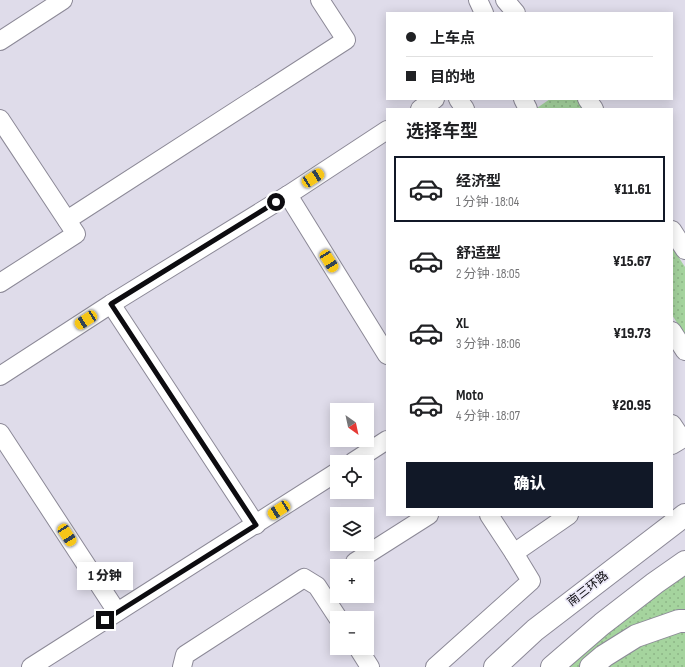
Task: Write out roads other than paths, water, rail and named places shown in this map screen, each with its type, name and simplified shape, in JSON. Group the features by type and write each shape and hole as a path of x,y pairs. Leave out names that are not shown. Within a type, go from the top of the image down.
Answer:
{"highway":[{"name":"南三环路","path":"495,667 535,630 685,515"},
{"path":"552,667 602,624 685,562"},
{"path":"591,667 604,656 636,636 678,621 685,621"}],"street":[{"path":"0,41 64,0"},
{"path":"67,220 346,40 320,0"},
{"path":"478,0 484,12"},
{"path":"505,0 515,12"},
{"path":"422,108 434,100"},
{"path":"0,119 76,234 0,283"},
{"path":"0,376 111,304 288,194 386,131"},
{"path":"288,194 386,353"},
{"path":"673,232 685,250"},
{"path":"111,304 256,525"},
{"path":"673,333 685,351"},
{"path":"673,426 682,439 673,444"},
{"path":"0,433 117,612"},
{"path":"364,455 386,441"},
{"path":"32,667 330,477"},
{"path":"360,559 428,516"},
{"path":"435,667 531,581 490,516"},
{"path":"514,553 568,516"},
{"path":"182,667 185,655 304,578 317,586 333,611"},
{"path":"362,655 370,667"}]}
